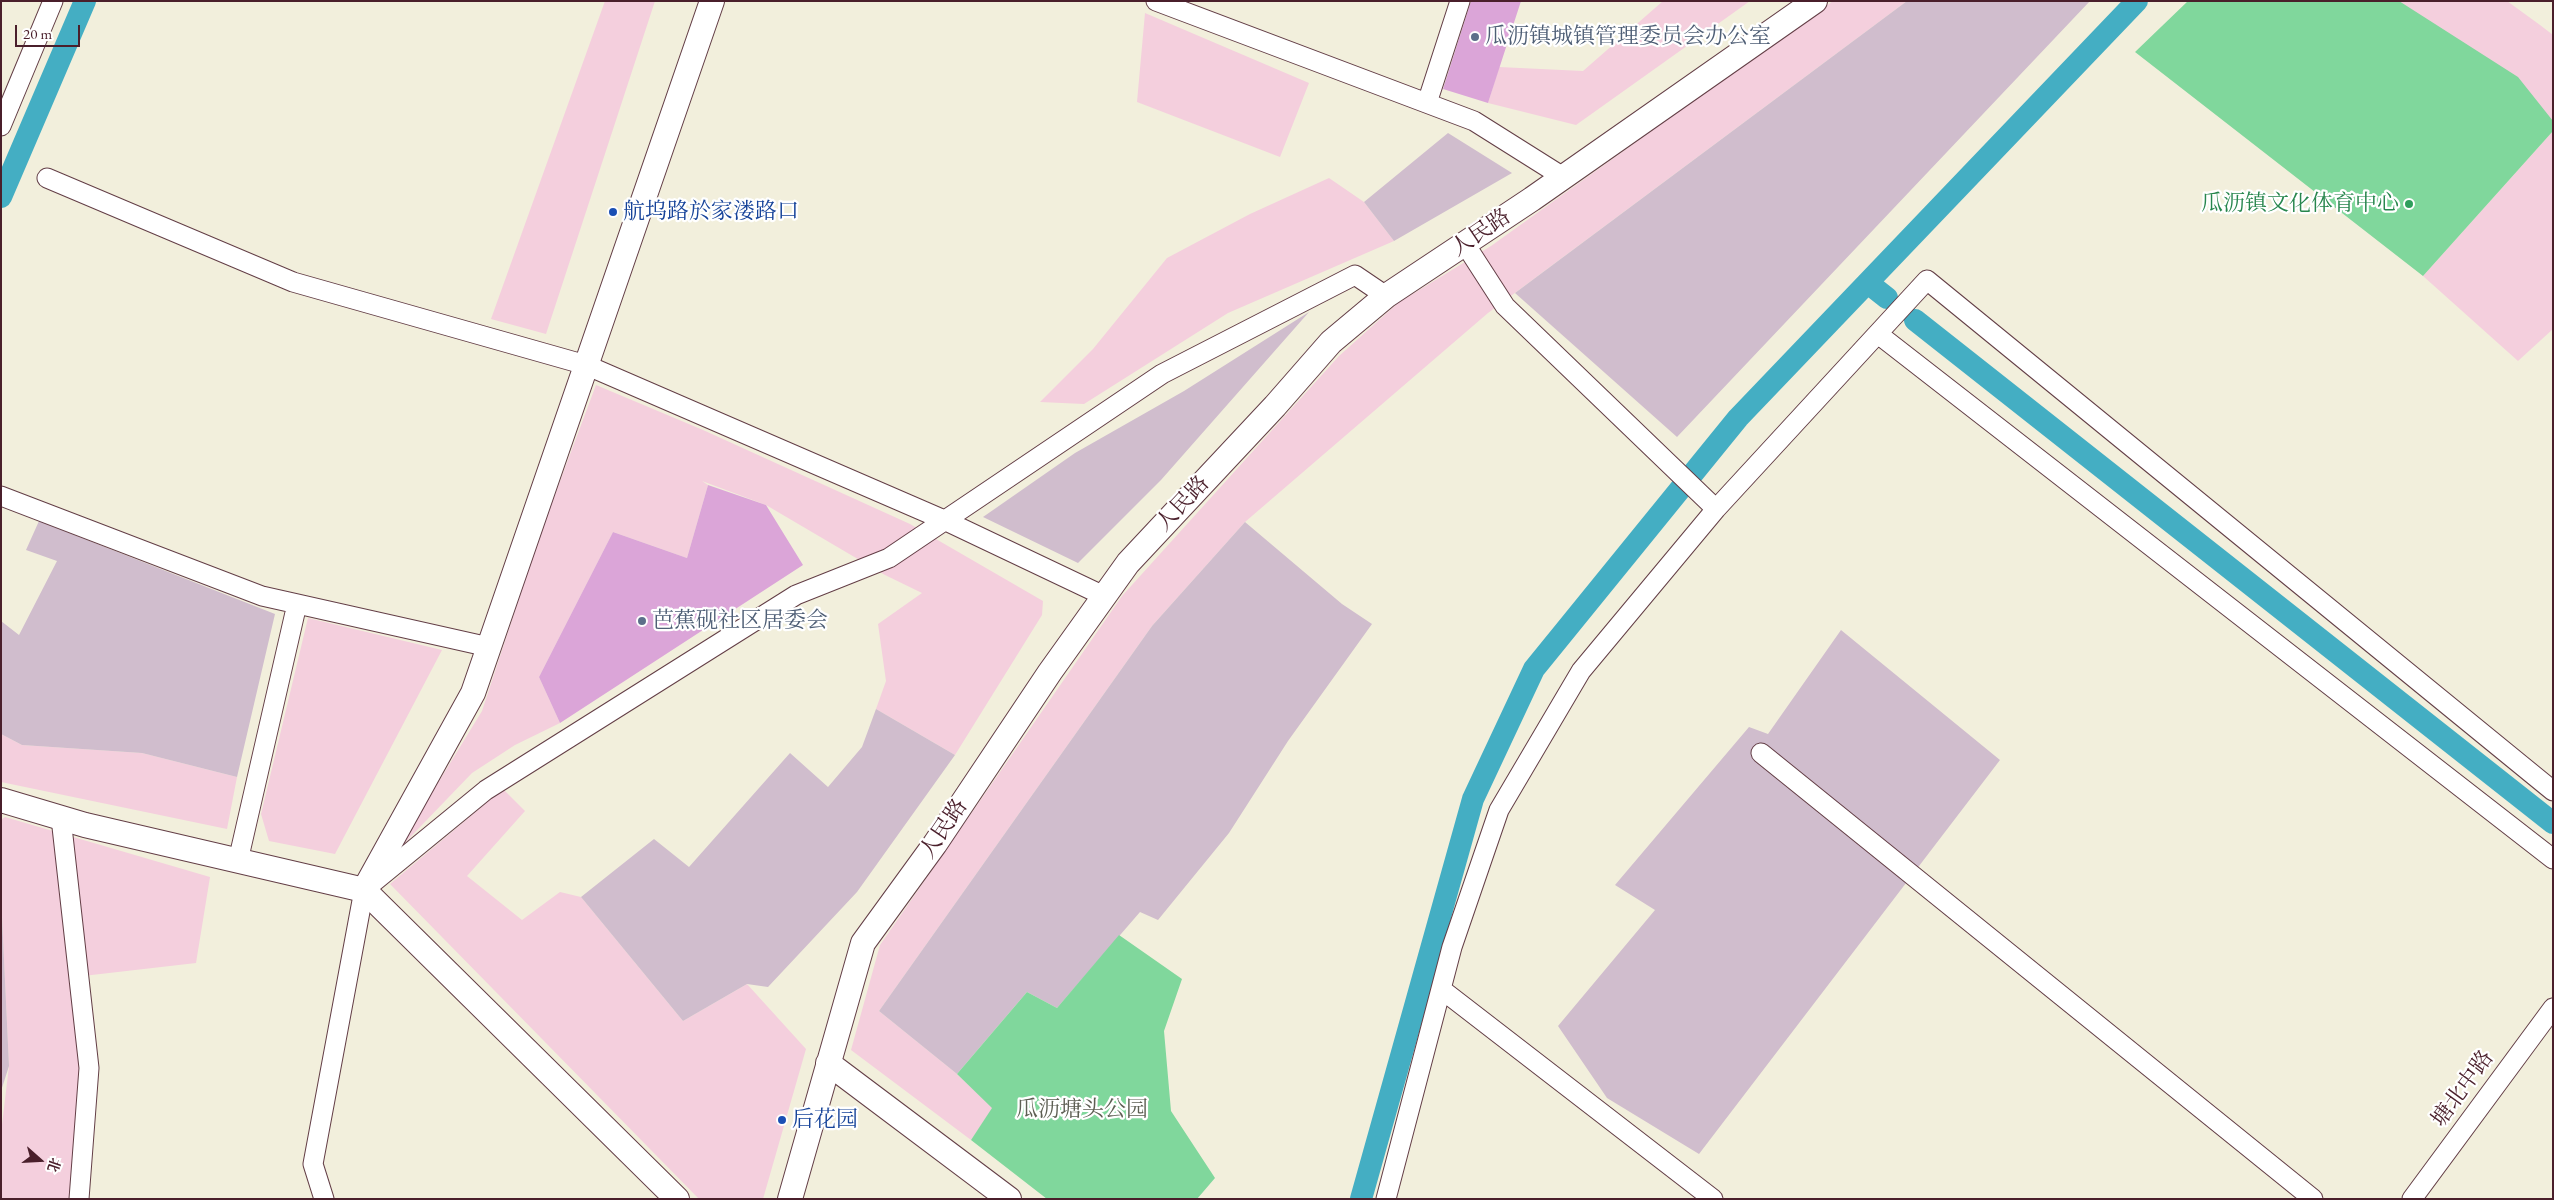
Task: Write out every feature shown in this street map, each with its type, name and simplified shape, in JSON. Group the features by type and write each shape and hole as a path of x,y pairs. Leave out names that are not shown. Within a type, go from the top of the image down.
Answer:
{"street":[{"path":"1,126 53,1"},
{"path":"324,1199 314,1164 364,890 473,693 712,1"},
{"path":"1156,1 1474,120 1563,177"},
{"path":"1427,103 1460,1"},
{"name":"人民路","path":"790,1199 863,943 935,844 1050,672 1128,563 1275,406 1331,342 1386,296 1563,177 1815,1"},
{"path":"47,178 293,282 586,366 944,520 1104,596"},
{"path":"1465,244 1505,306 1715,508"},
{"path":"364,890 486,790 796,595 889,558 1162,374 1355,275 1386,296"},
{"path":"1386,1199 1452,947 1499,810 1581,671 1715,508 1927,280 2553,791"},
{"path":"1878,334 2553,859"},
{"path":"1,496 262,596 489,647"},
{"path":"238,861 297,604"},
{"path":"1761,753 2313,1199"},
{"path":"1,800 61,818 364,890 677,1199"},
{"path":"61,818 89,1068 79,1199"},
{"path":"1441,989 1713,1199"},
{"name":"塘北中路","path":"2412,1199 2553,1008"},
{"path":"828,1063 1009,1199"}],"shaded area":[{"path":"605,1 655,1 546,334 491,319"},
{"path":"1663,1 1750,1 1576,125 1488,103 1499,67 1583,71"},
{"path":"1833,1 1907,1 1488,313 1245,522 1152,626 879,1011 957,1074 993,1108 971,1140 851,1050 880,945 1122,596 1339,356 1398,303 1491,246"},
{"path":"1907,1 2090,1 1677,437 1515,293"},
{"path":"2399,1 2507,1 2553,35 2553,122"},
{"path":"1145,13 1309,83 1280,157 1137,102"},
{"path":"2553,131 2553,329 2518,361 2423,276"},
{"path":"1448,133 1512,173 1394,241 1364,202"},
{"path":"1329,178 1364,202 1394,241 1228,313 1084,404 1040,402 1093,349 1167,258 1250,214"},
{"path":"1309,312 1161,480 1078,563 983,517 1075,453 1184,391"},
{"path":"596,385 703,430 910,524 1043,601 1042,615 955,755 876,709 886,681 878,624 922,593 885,575 766,505 702,481 708,485 687,558 613,532 539,677 560,723 515,745 472,773 395,853 482,711 541,532"},
{"path":"39,521 275,614 237,777 142,753 22,745 1,734 1,621 19,635 57,561 26,550"},
{"path":"1245,522 1342,604 1372,624 1288,741 1229,833 1158,920 1140,912 1057,1008 1027,992 957,1074 879,1011 1152,626"},
{"path":"308,618 442,650 335,854 269,841 261,814"},
{"path":"1841,630 2000,760 1699,1154 1607,1098 1558,1026 1655,910 1615,885 1749,727 1768,734"},
{"path":"876,709 955,755 857,892 768,987 747,984 683,1021 581,897 654,839 689,867 790,753 828,787 862,747"},
{"path":"1,734 22,745 142,753 237,777 227,829 1,782"},
{"path":"503,789 525,811 467,876 522,920 560,892 581,897 683,1021 747,984 806,1049 763,1199 699,1199 390,884"},
{"path":"5,817 210,877 196,963 83,976 79,1199 1,1199 1,1133 9,1066 1,895 1,820"},
{"path":"1,895 9,1066 1,1091"}],"green space":[{"name":"瓜沥镇文化体育中心","path":"2188,1 2399,1 2518,77 2553,121 2553,131 2423,276 2135,52"},
{"name":"瓜沥塘头公园","path":"1119,935 1182,979 1164,1031 1171,1111 1215,1178 1197,1199 1047,1199 971,1140 992,1108 957,1074 1027,992 1057,1008"}],"building":[{"name":"瓜沥镇城镇管理委员会办公室","path":"1471,1 1521,1 1488,103 1443,89"},
{"name":"芭蕉砚社区居委会","path":"708,485 766,505 803,565 560,723 539,677 613,532 687,558"}],"waterway":[{"path":"1,197 85,1"},
{"path":"1361,1199 1473,799 1534,669 1738,418 2137,1"},
{"path":"1868,283 1887,298"},
{"path":"1915,320 2553,823"}],"place":[{"name":"瓜沥镇城镇管理委员会办公室","path":"1475,37"},
{"name":"瓜沥镇文化体育中心","path":"2409,204"},
{"name":"航坞路於家溇路口","path":"613,212"},
{"name":"芭蕉砚社区居委会","path":"642,621"},
{"name":"后花园","path":"782,1120"}]}
